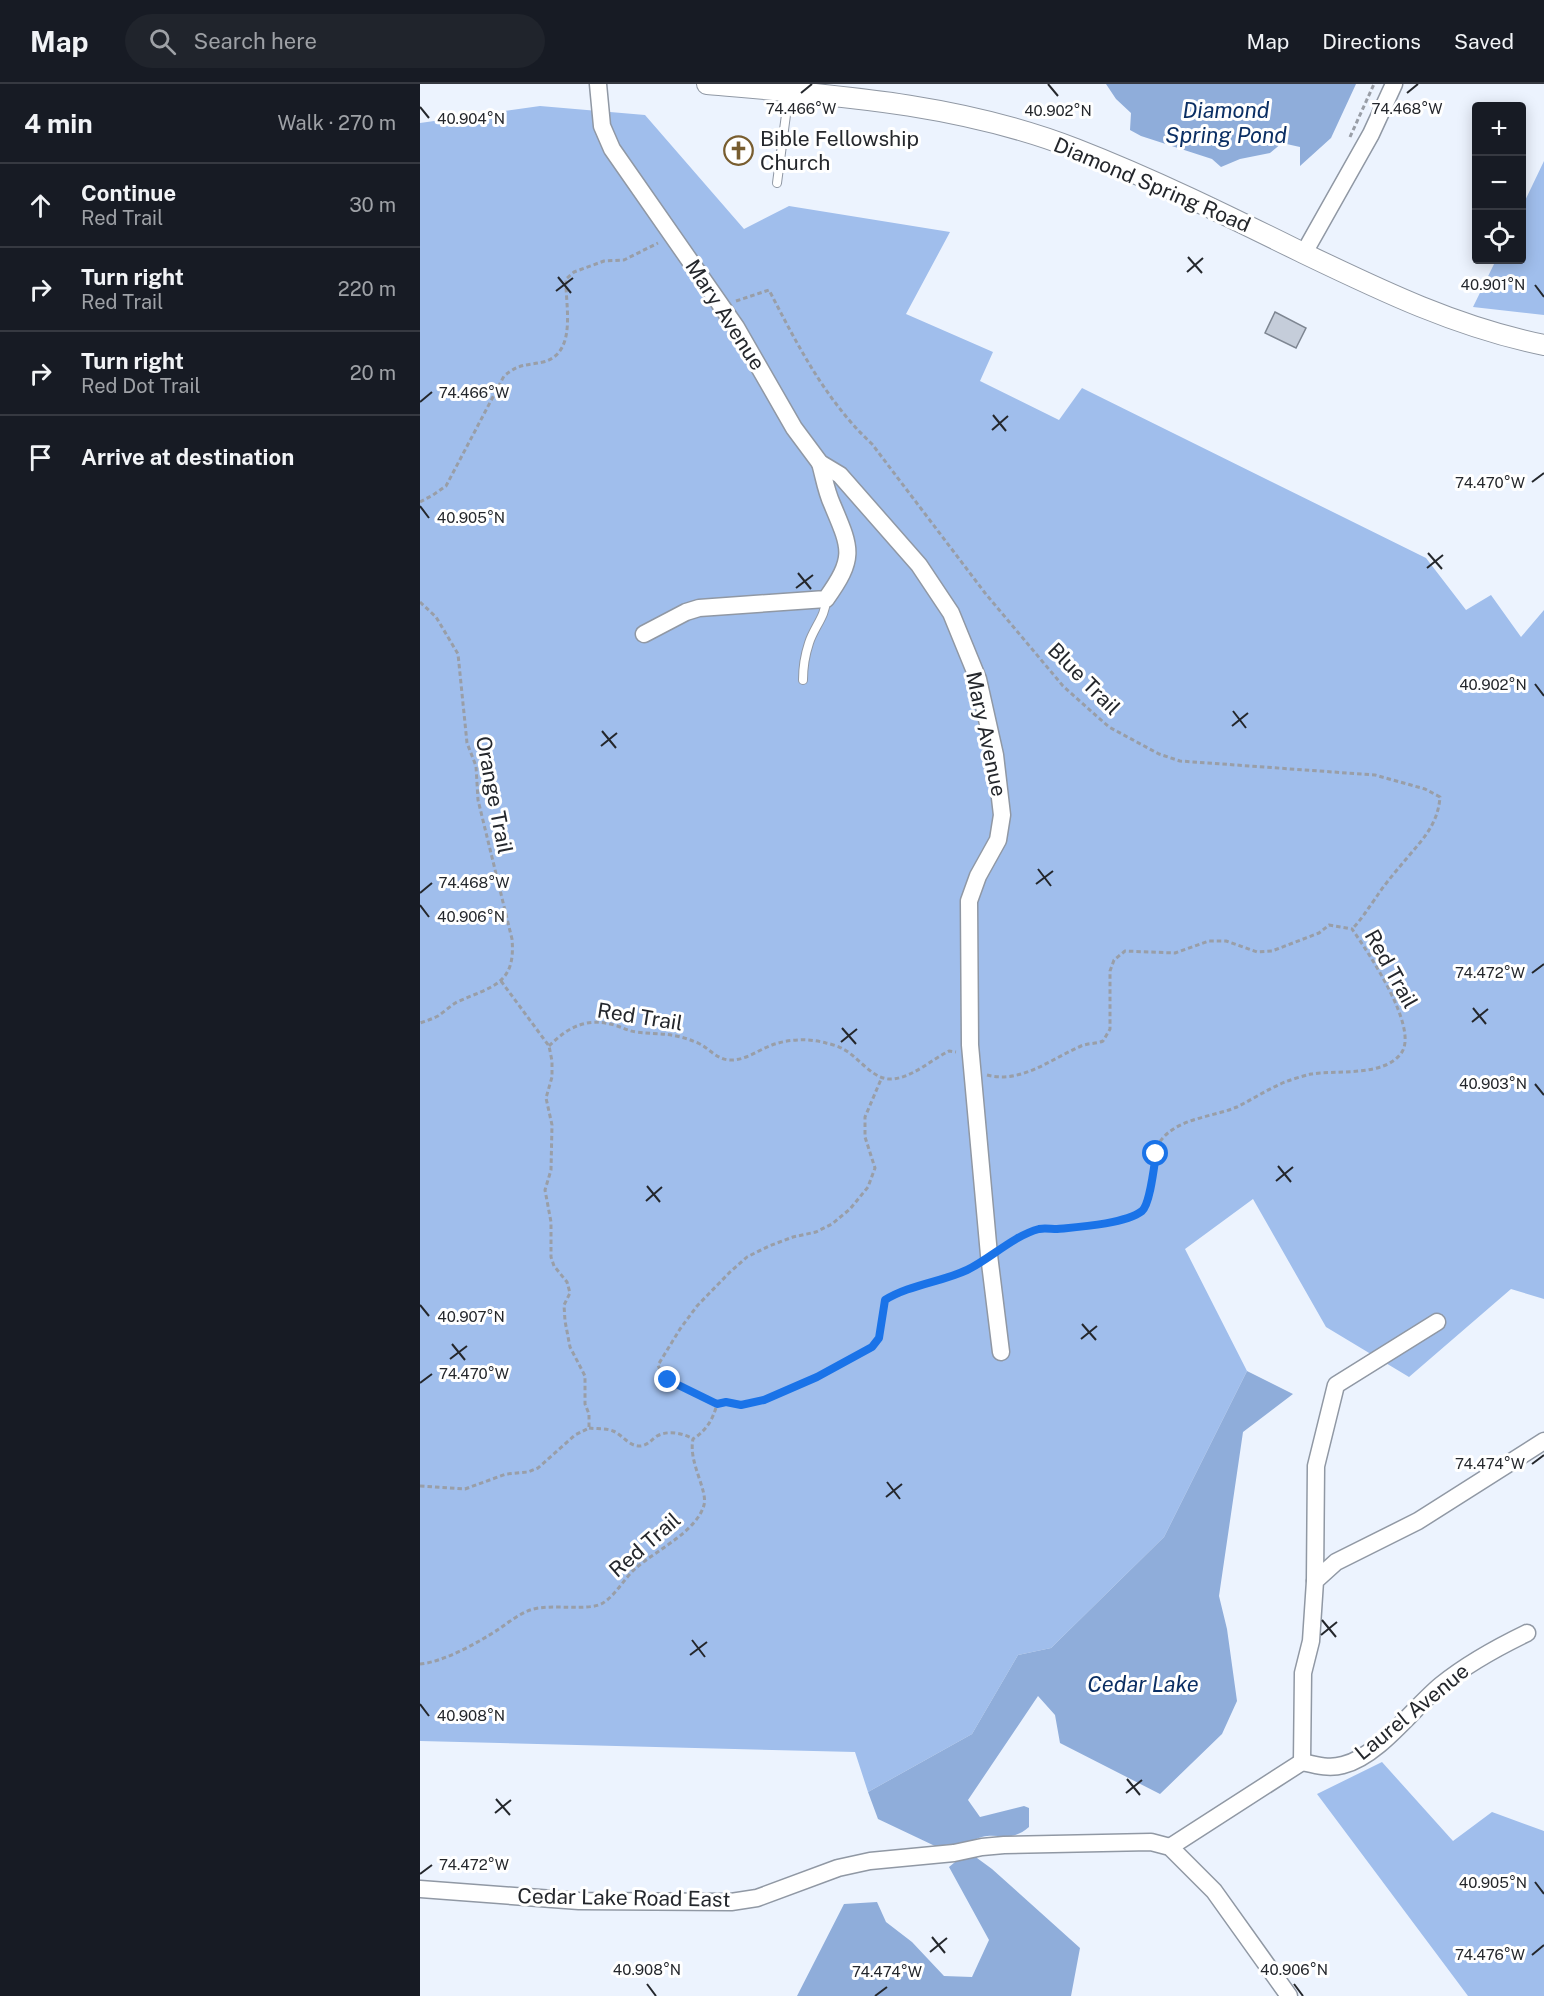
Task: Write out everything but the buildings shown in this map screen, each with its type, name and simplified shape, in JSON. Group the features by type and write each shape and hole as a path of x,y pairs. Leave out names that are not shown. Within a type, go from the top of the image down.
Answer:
{"street":[{"name":"Mary Avenue","path":"598,84 602,126 612,148 736,327 794,428 820,463 840,475 919,565 951,613 978,679 995,755 1002,815 998,840 978,876 969,901 968,932 972,1060 989,1255 1001,1352"},
{"name":"Diamond Spring Road","path":"707,84 885,102 934,110 1020,130 1074,148 1131,172 1391,295 1437,314 1474,328 1544,345"},
{"path":"1304,253 1371,134 1394,84"},
{"path":"644,634 686,612 699,608 826,599 839,581 848,556 845,534 828,495 820,463"},
{"path":"1289,1996 1214,1891 1170,1847 1297,1766 1304,1673 1311,1641 1315,1581 1316,1466 1336,1385 1437,1322"},
{"path":"1315,1581 1336,1562 1411,1525 1478,1485 1524,1452 1544,1441"},
{"name":"Laurel Avenue","path":"1297,1766 1343,1765 1360,1757 1376,1746 1441,1685 1503,1645 1527,1633"},
{"name":"Cedar Lake Road East","path":"420,1889 579,1901 731,1902 757,1898 838,1868 870,1861 954,1853 982,1847 1151,1842 1170,1847"}],"lane":[{"path":"777,183 789,91"},
{"path":"803,680 803,664 809,642 826,609 826,599"}],"path":[{"path":"420,502 446,486 504,376 513,369 555,357 564,344 569,308 566,279 574,272 604,261 624,260 672,234"},
{"name":"Blue Trail","path":"719,301 730,302 745,299 769,290 826,393 852,425 872,444 985,593 1063,686 1108,727 1149,749 1180,761 1375,775 1425,789 1440,797 1439,807 1419,847 1407,858 1352,930"},
{"name":"Orange Trail","path":"420,602 436,617 458,654 467,743 476,766 478,800 514,954 511,969 501,981"},
{"name":"Red Trail","path":"549,1046 563,1032 577,1025 591,1022 607,1023 629,1031 675,1034 701,1044 720,1058 732,1060 747,1057 772,1045 789,1041 806,1039 825,1042 844,1049 876,1075 891,1080 908,1076 949,1051 963,1053 988,1076 1002,1078 1020,1075 1084,1045 1103,1041 1110,1029 1110,971 1114,960 1125,951 1175,953 1209,941 1226,941 1257,952 1272,951 1319,933 1329,925 1352,930 1381,976 1403,1024 1406,1040 1401,1053 1386,1065 1369,1069 1311,1074 1264,1091 1239,1106 1177,1127 1161,1139 1156,1154 1149,1201 1143,1210 1131,1217 1113,1221 1040,1229 989,1255 969,1269 936,1282 897,1293 885,1300 879,1338 872,1347 764,1400 741,1405 726,1402 717,1404"},
{"path":"420,1023 437,1016 454,1004 492,988 501,981 549,1046 552,1077 546,1098 552,1125 550,1170 545,1190 551,1222 551,1257 554,1266 567,1281 570,1293 564,1305 565,1321 570,1347 585,1376 585,1404 589,1414 589,1428"},
{"path":"420,1486 465,1489 506,1474 528,1472 538,1468 575,1435 589,1428 610,1430 620,1434 635,1446 644,1446 657,1436 673,1433 684,1434 693,1439 705,1429 714,1416 717,1404 668,1380 658,1365 697,1306 747,1257 769,1246 816,1232 832,1224 850,1209 868,1187 875,1168 865,1137 865,1117 882,1077"},
{"name":"Red Trail","path":"420,1664 448,1656 485,1638 529,1610 545,1606 594,1607 604,1602 638,1566 692,1525 700,1515 704,1504 704,1493 691,1450 693,1439"}],"shaded area":[{"path":"540,106 645,115 744,229 789,206 950,232 906,314 993,352 980,381 1059,420 1082,388 1426,558 1466,610 1491,595 1521,637 1544,610 1544,1299 1511,1289 1409,1377 1326,1327 1253,1199 1185,1249 1247,1371 1164,1537 1051,1648 1018,1655 972,1734 868,1792 855,1752 420,1741 420,123"},
{"path":"1544,161 1544,315 1473,307 1494,264 1526,264 1526,199"},
{"path":"1382,1762 1453,1841 1492,1812 1544,1831 1544,1996 1468,1996 1317,1794"}],"water":[{"name":"Diamond Spring Pond","path":"1106,84 1356,84 1331,138 1300,166 1300,147 1282,143 1270,153 1240,159 1221,167 1212,159 1141,136 1130,130 1131,113 1116,99"},
{"name":"Cedar Lake","path":"1247,1371 1293,1394 1243,1432 1219,1596 1227,1629 1237,1701 1222,1734 1160,1794 1060,1743 1055,1715 1038,1696 968,1800 980,1817 1024,1806 1029,1808 1029,1827 1021,1833 981,1837 973,1841 977,1858 1080,1948 1071,1996 797,1996 844,1904 877,1902 886,1922 912,1942 944,1976 972,1977 989,1940 949,1867 960,1858 955,1844 935,1846 878,1819 868,1792 972,1734 1018,1655 1051,1648 1164,1537"}],"place":[{"name":"Bible Fellowship Church","path":"739,151"}],"route":[{"path":"668,1380 717,1404 726,1402 741,1405 764,1400 817,1377 872,1347 879,1338 885,1300 897,1293 936,1282 969,1269 989,1255 1040,1229 1084,1226 1113,1221 1131,1217 1143,1210 1149,1201 1149,1188 1156,1154"}]}
